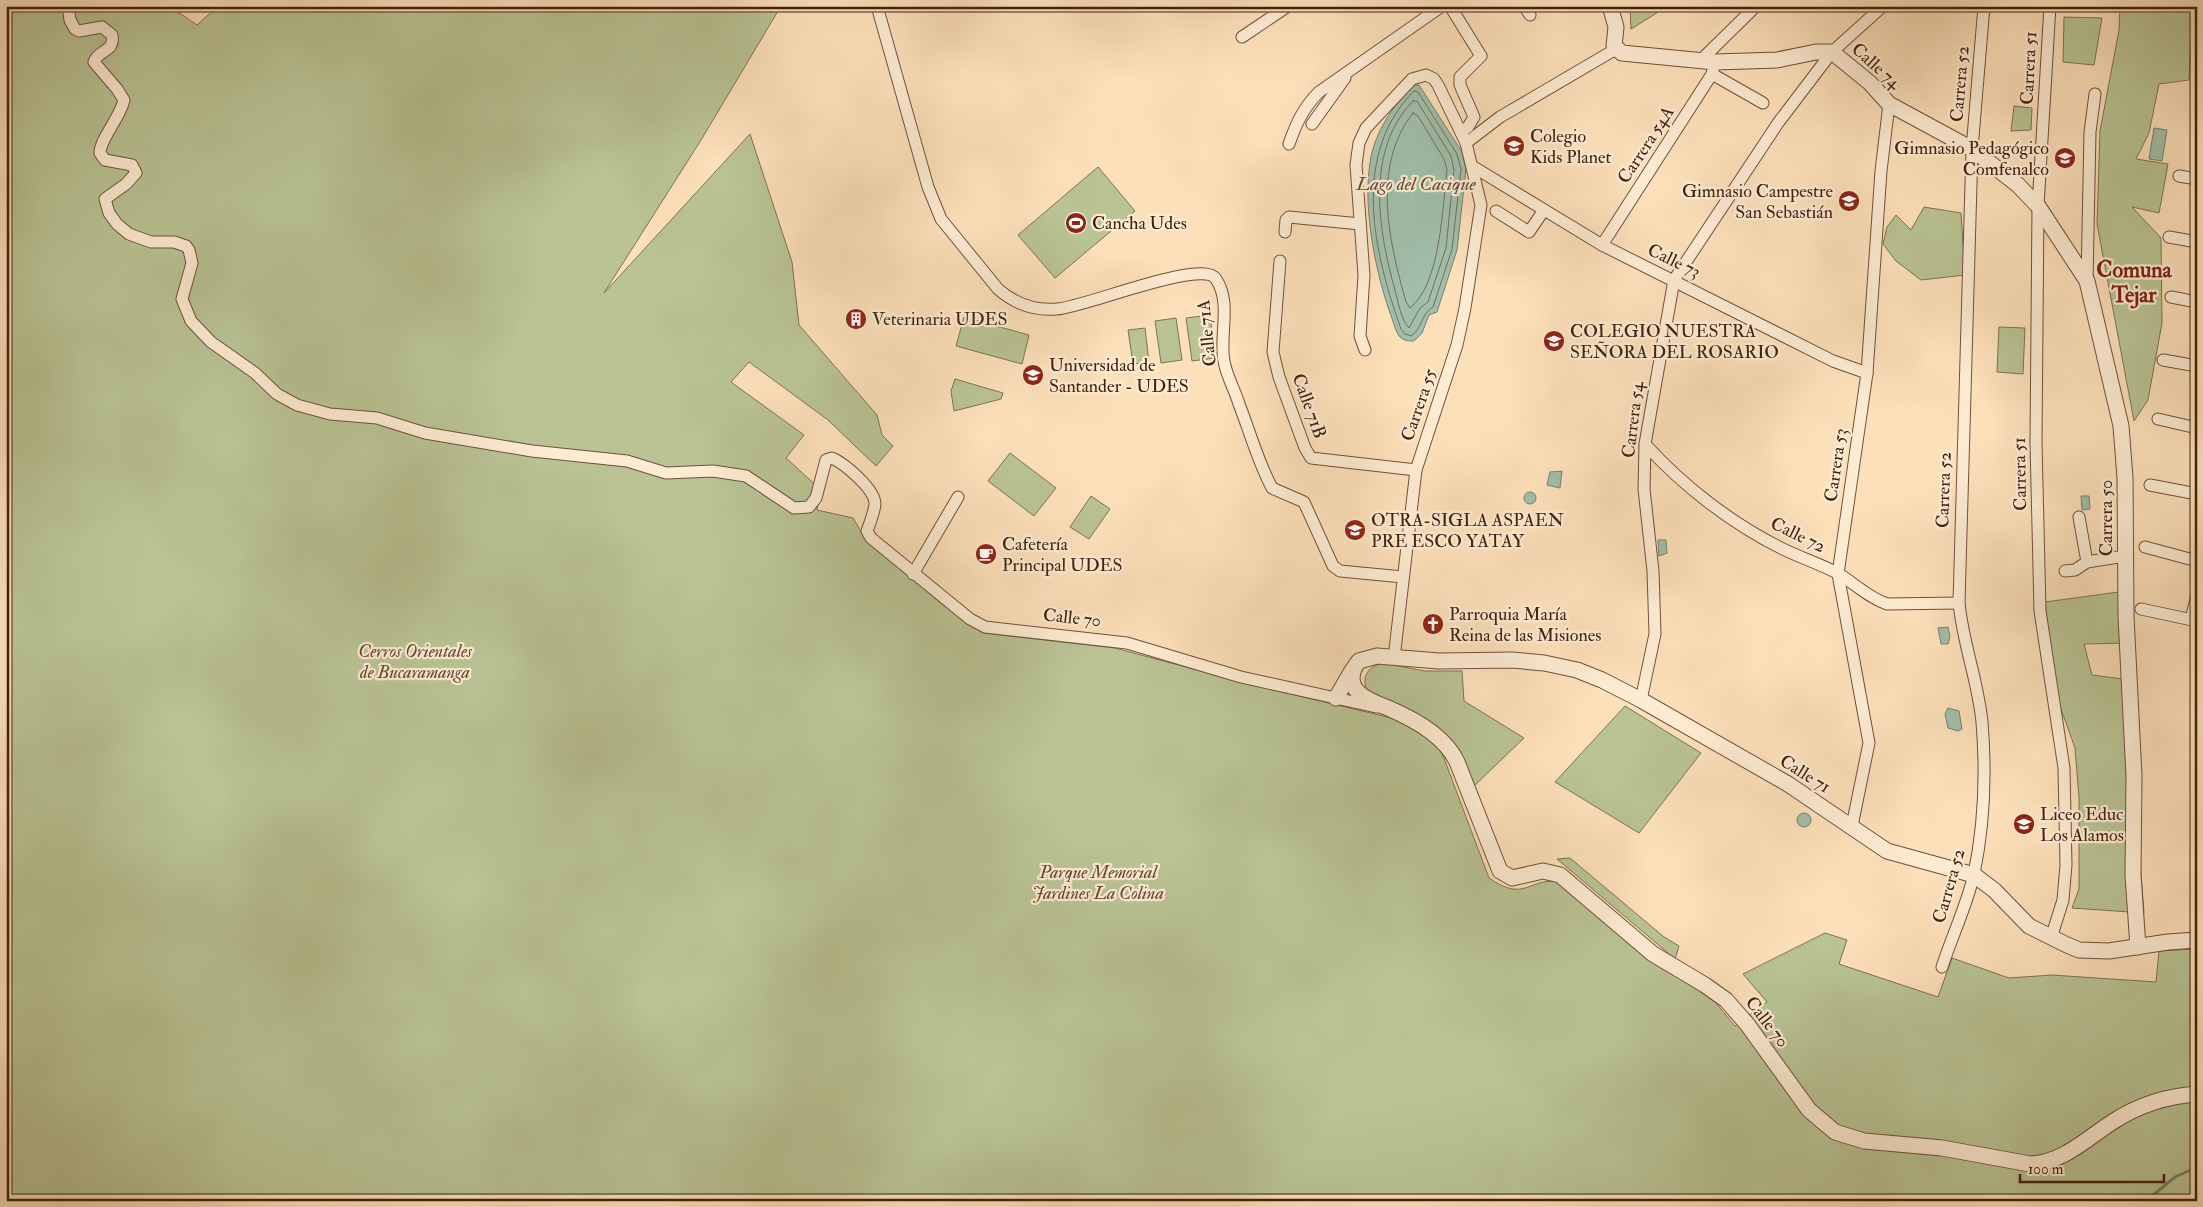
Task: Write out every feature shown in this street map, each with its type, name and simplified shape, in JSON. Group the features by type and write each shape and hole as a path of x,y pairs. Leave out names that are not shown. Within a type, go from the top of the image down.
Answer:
{"street":[{"name":"Calle 70","path":"68,6 70,20 75,29 79,31 102,27 112,35 113,43 110,49 96,56 94,62 124,100 118,118 103,141 100,153 105,160 132,165 136,173 126,184 105,199 109,213 117,224 140,240 174,242 186,246 192,263 182,299 191,321 211,342 255,374 286,401 330,414 377,418 425,433 532,451 627,462 666,473 713,471 746,476 794,508 804,508 812,504 816,498 826,460 829,458 846,466 868,489 875,503 868,535 970,619 985,627 1127,643 1240,676 1397,712"},
{"name":"Calle 71A","path":"878,6 925,178 942,219 998,289 1007,297 1030,307 1058,309 1138,286 1198,273 1214,276 1222,293 1224,361 1272,488 1304,502 1333,566 1340,571 1403,577"},
{"path":"1242,37 1288,6"},
{"path":"1289,144 1299,116 1307,104 1319,92 1349,72 1362,60 1442,6"},
{"path":"1450,6 1481,56 1464,72 1459,81 1472,111 1473,121 1461,133"},
{"path":"1699,62 1756,6"},
{"name":"Carrera 54","path":"1641,700 1655,634 1653,571 1644,488 1645,444 1674,280 1778,123 1832,52 1883,6"},
{"name":"Carrera 52","path":"1942,967 1974,875 1981,803 1982,723 1975,672 1962,628 1959,603 1972,149 1984,6"},
{"name":"Carrera 51","path":"2050,6 2038,206 2036,443 2040,611 2064,768 2066,865 2063,900 2051,938"},
{"path":"1461,133 1500,117 1616,49 1613,42 1616,35 1615,21 1609,7"},
{"name":"Calle 74","path":"1616,49 1622,53 1699,62 1714,68 1777,60 1816,52 1832,52 1870,82 1889,104 1972,149 1996,166 2038,206 2087,281"},
{"path":"1714,68 1763,103"},
{"name":"Carrera 54A","path":"1602,245 1714,68"},
{"path":"1312,124 1349,72"},
{"name":"Carrera 55","path":"1365,350 1360,336 1364,275 1356,165 1359,143 1366,128 1412,79 1426,75 1434,79 1461,133 1472,166 1481,205 1465,308 1451,367 1416,470 1394,658"},
{"name":"Carrera 50","path":"2095,94 2090,132 2087,281 2121,426 2125,478 2125,556 2134,776 2133,875 2138,947"},
{"name":"Carrera 53","path":"1852,826 1869,743 1838,574 1867,373 1881,171 1889,104"},
{"name":"Calle 73","path":"1472,166 1602,245 1833,361 1867,373"},
{"path":"2179,176 2197,180"},
{"path":"1496,211 1529,232 1544,210"},
{"path":"1285,232 1286,220 1289,218 1360,224"},
{"path":"2169,237 2197,242"},
{"name":"Calle 71B","path":"1280,261 1273,352 1279,377 1305,448 1311,458 1416,470"},
{"path":"2170,296 2197,302"},
{"path":"2163,360 2197,366"},
{"path":"2158,419 2197,428"},
{"name":"Calle 72","path":"1645,444 1669,470 1740,524 1782,549 1838,574 1878,601 1887,604 1959,603"},
{"path":"2150,485 2197,494"},
{"path":"913,574 958,497"},
{"path":"2080,517 2087,562"},
{"path":"2145,548 2197,561"},
{"path":"2065,572 2075,570 2087,562 2125,556"},
{"path":"2141,609 2194,620 2197,594"},
{"path":"1336,698 1354,667 1364,659 1378,656"},
{"path":"1370,701 1360,689 1358,681 1365,664 1378,656"},
{"name":"Calle 71","path":"1378,656 1439,661 1494,660 1544,663 1593,676 1641,700 1788,784 1887,851 1974,875 1994,890 2029,926 2051,938 2079,950 2095,952 2197,940"},
{"path":"1354,667 1352,680 1354,687 1370,701"},
{"name":"Calle 70","path":"1370,701 1397,712 1438,737 1454,755 1500,871 1512,878 1543,871 1560,875 1652,954 1716,993 1747,1024 1809,1110 1835,1132 1864,1141 1942,1148 2030,1164 2043,1164 2062,1156 2115,1120 2137,1108 2164,1099 2197,1094"}],"green space":[{"path":"6,6 169,6 197,25 218,6 781,6 701,140 604,293 750,134 792,262 799,325 877,415 882,435 893,446 876,466 828,420 749,362 731,382 804,435 786,458 820,489 817,510 853,518 862,533 880,551 943,605 983,633 1115,648 1253,685 1396,719 1427,738 1442,753 1489,878 1511,889 1527,888 1541,882 1561,882 1684,980 1715,1002 1735,1026 1767,1002 1743,974 1825,933 1847,940 1839,964 1938,997 1952,958 2009,978 2052,975 2156,982 2159,951 2197,949 2197,1201 6,1201"},
{"path":"1630,6 1668,6 1631,29"},
{"path":"2120,6 2197,6 2197,24 2192,27 2189,80 2159,84 2149,133 2136,159 2168,164 2159,213 2132,207 2161,238 2162,323 2148,400 2134,421 2097,224 2100,131 2119,30"},
{"path":"2064,17 2102,18 2094,65 2063,62"},
{"path":"2014,106 2032,108 2031,130 2011,131"},
{"name":"Cancha Udes","path":"1098,167 1135,211 1055,278 1018,235"},
{"path":"1924,207 1961,213 1965,275 1921,280 1896,261 1883,244 1887,227 1896,215 1911,230"},
{"path":"1210,315 1215,358 1192,361 1186,318"},
{"path":"964,317 1029,335 1022,364 956,346"},
{"path":"1176,318 1182,360 1161,363 1155,321"},
{"path":"1999,327 2025,328 2023,374 1997,372"},
{"path":"1145,328 1149,362 1133,364 1128,330"},
{"path":"955,379 1003,393 1001,399 954,411 951,391"},
{"path":"1010,453 1056,488 1034,516 988,481"},
{"path":"1091,496 1110,509 1089,539 1070,527"},
{"path":"2126,591 2127,643 2084,644 2092,675 2132,680 2138,836 2144,913 2072,908 2079,889 2079,797 2075,748 2056,695 2045,602"},
{"path":"1383,663 1425,671 1462,671 1464,701 1524,738 1474,786 1460,752 1367,691 1365,677 1367,673 1373,667"},
{"path":"1625,706 1701,753 1639,833 1555,782"},
{"path":"1570,858 1664,937 1679,946 1675,959 1557,859"}],"water":[{"name":"Lago del Cacique","path":"1414,85 1419,85 1462,152 1466,169 1457,250 1437,312 1429,315 1422,333 1414,341 1408,341 1398,335 1384,295 1374,254 1368,191 1369,171 1375,142 1383,124 1394,107"},
{"path":"2154,128 2167,130 2162,161 2149,159"},
{"path":"1562,471 1560,488 1547,485 1550,472"},
{"path":"1530,492 1536,498 1530,504 1524,498"},
{"path":"2081,496 2089,496 2090,509 2082,510"},
{"path":"1658,540 1666,540 1667,553 1659,556"},
{"path":"1948,627 1950,637 1948,644 1941,644 1938,628"},
{"path":"1948,708 1959,711 1962,729 1958,731 1948,728 1945,714"},
{"path":"1801,813 1807,813 1811,820 1807,827 1801,827 1797,823 1797,817"}],"waterway":[{"path":"2146,1201 2175,1177 2197,1167"}],"place":[{"name":"Colegio Kids Planet","path":"1514,146"},
{"name":"Gimnasio Pedagógico Comfenalco","path":"2065,158"},
{"name":"Gimnasio Campestre San Sebastián","path":"1849,201"},
{"name":"Cancha Udes","path":"1076,223"},
{"name":"Veterinaria UDES","path":"856,319"},
{"name":"COLEGIO NUESTRA SEÑORA DEL ROSARIO","path":"1554,341"},
{"name":"Universidad de Santander - UDES","path":"1033,375"},
{"name":"OTRA-SIGLA ASPAEN PRE ESCO YATAY","path":"1355,530"},
{"name":"Cafetería Principal UDES","path":"986,554"},
{"name":"Parroquia María Reina de las Misiones","path":"1433,624"},
{"name":"Liceo Educ Los Alamos","path":"2024,824"}],"district":[{"name":"Comuna Tejar","path":"2134,282"}],"park label":[{"name":"Cerros Orientales de Bucaramanga","path":"415,661"},
{"name":"Parque Memorial Jardines La Colina","path":"1098,882"}]}
